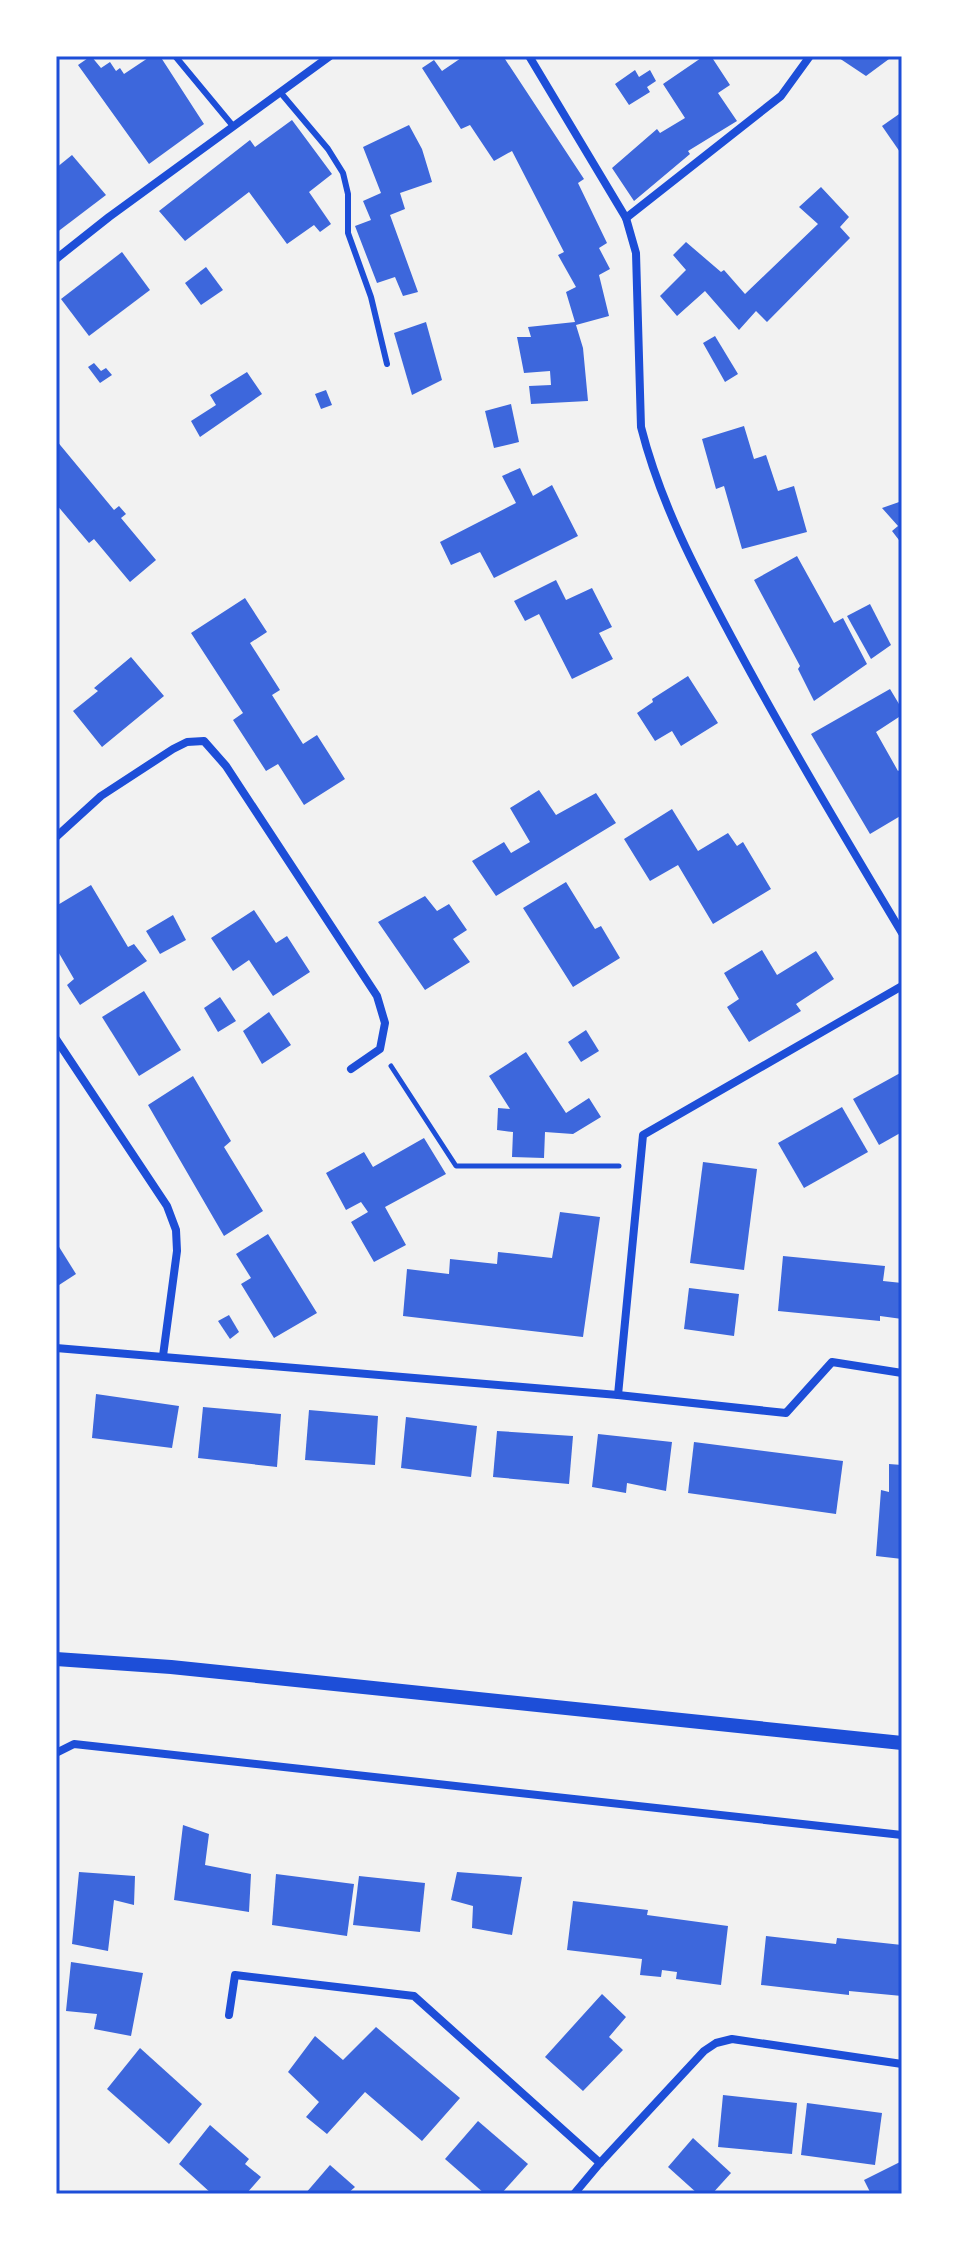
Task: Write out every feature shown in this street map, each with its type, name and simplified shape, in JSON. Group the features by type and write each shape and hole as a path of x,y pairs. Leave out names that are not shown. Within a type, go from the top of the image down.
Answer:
{"street":[{"path":"56,259 330,56"},
{"path":"529,56 626,218 636,253 641,427 685,550 786,740 902,933"},
{"path":"626,218 781,96 810,56"},
{"path":"56,837 101,796 161,757 187,742 204,741 226,766 377,996 385,1023 380,1049 351,1069"},
{"path":"618,1395 643,1135 902,986"},
{"path":"56,1039 167,1206 176,1230 177,1251 163,1356"},
{"path":"56,1348 618,1395 786,1413 832,1362 902,1373"},
{"path":"56,1659 171,1667 902,1743"},
{"path":"56,1753 74,1744 902,1835"},
{"path":"229,2015 235,1975 414,1996 600,2163"},
{"path":"574,2194 704,2051 716,2043 732,2039 902,2064"}],"lane":[{"path":"175,56 233,126"},
{"path":"280,92 328,149 343,173 348,194 348,233 371,297 387,364"}],"path":[{"path":"380,1049 456,1166 640,1166"}],"building":[{"path":"91,56 101,68 110,62 116,71 120,68 124,74 151,56 160,56 204,124 149,164 78,65"},
{"path":"464,56 503,56 584,179 578,183 607,243 599,248 610,269 599,275 609,316 576,325 583,348 588,401 531,404 529,386 551,385 550,371 524,373 517,337 531,337 528,327 575,322 566,292 576,287 558,255 564,252 512,151 494,161 470,125 461,129 422,68 434,60 442,71"},
{"path":"704,56 711,56 730,85 718,93 737,121 688,151 690,154 634,201 612,168 657,129 660,133 685,118 663,84"},
{"path":"836,56 885,56 889,59 866,76"},
{"path":"635,70 639,77 650,70 656,81 647,87 650,92 629,105 615,84"},
{"path":"902,112 902,155 882,126"},
{"path":"292,120 332,174 309,192 331,224 320,232 314,225 287,244 249,192 185,241 159,211 250,140 255,147"},
{"path":"409,125 422,149 432,182 400,193 405,209 390,215 418,292 403,296 395,277 377,283 355,226 371,220 363,201 381,193 363,147"},
{"path":"72,155 106,195 56,233 56,168"},
{"path":"821,187 849,217 840,227 850,238 767,322 756,311 739,330 705,291 677,316 660,296 686,270 673,255 686,242 721,272 724,270 745,294 818,224 799,207"},
{"path":"122,252 150,290 89,336 61,299"},
{"path":"206,267 223,290 201,305 185,283"},
{"path":"426,322 442,380 412,395 394,333"},
{"path":"715,336 738,374 725,382 703,343"},
{"path":"94,363 101,371 106,368 112,375 100,383 88,367"},
{"path":"247,372 262,394 200,437 191,421 216,405 210,395"},
{"path":"326,390 332,405 321,409 315,394"},
{"path":"511,404 519,442 494,448 485,411"},
{"path":"744,426 754,459 766,455 778,491 794,486 807,532 742,549 724,486 716,489 702,439"},
{"path":"56,440 114,510 119,506 126,514 121,518 156,560 130,582 94,539 89,543 56,504"},
{"path":"520,468 533,496 552,485 578,536 494,578 480,552 451,565 440,542 516,503 502,476"},
{"path":"902,501 902,544 892,531 898,526 882,508"},
{"path":"797,556 834,623 843,618 867,664 814,701 798,669 800,666 754,580"},
{"path":"556,580 566,600 592,588 612,627 599,633 613,659 572,679 539,614 525,621 514,601"},
{"path":"245,598 267,632 250,643 280,690 272,695 303,744 317,735 345,779 304,805 278,764 266,771 233,720 243,713 191,633"},
{"path":"870,604 891,645 871,659 847,616"},
{"path":"131,657 164,696 102,747 73,711 98,691 94,688"},
{"path":"688,676 718,723 681,746 672,731 655,741 637,713 653,702 652,699"},
{"path":"890,689 902,709 902,715 876,732 898,771 902,769 902,815 870,834 811,734"},
{"path":"539,790 556,815 596,793 616,823 496,896 472,861 504,842 511,853 530,842 510,808"},
{"path":"672,809 698,851 728,833 737,846 743,842 771,889 713,924 678,865 650,881 624,839"},
{"path":"566,882 595,929 601,926 620,958 573,987 523,908"},
{"path":"91,885 128,947 134,944 147,961 80,1005 67,985 74,979 56,948 56,906"},
{"path":"425,896 437,911 449,904 467,930 453,939 470,962 425,990 378,922"},
{"path":"254,910 276,943 287,936 310,972 273,996 249,960 233,971 211,938"},
{"path":"173,915 186,940 160,954 146,931"},
{"path":"762,950 777,975 816,951 834,979 796,1004 801,1011 749,1042 727,1007 739,999 724,973"},
{"path":"144,991 181,1050 139,1076 102,1017"},
{"path":"220,997 236,1021 218,1032 204,1008"},
{"path":"269,1012 291,1045 262,1064 243,1031"},
{"path":"586,1030 599,1051 581,1062 568,1042"},
{"path":"526,1052 566,1113 589,1098 601,1117 573,1134 545,1132 544,1158 512,1157 513,1132 497,1130 498,1108 510,1109 489,1076"},
{"path":"902,1072 902,1132 879,1145 853,1099"},
{"path":"193,1076 231,1141 224,1147 263,1211 224,1236 148,1105"},
{"path":"842,1107 868,1152 804,1188 778,1143"},
{"path":"424,1138 446,1174 385,1207 406,1245 374,1262 351,1222 368,1212 361,1202 346,1210 326,1173 364,1152 373,1167"},
{"path":"703,1162 757,1169 744,1270 690,1263"},
{"path":"560,1212 600,1217 583,1337 403,1316 407,1269 449,1274 450,1259 497,1264 498,1252 552,1258"},
{"path":"268,1234 317,1313 274,1338 241,1284 251,1278 236,1254"},
{"path":"56,1242 76,1274 56,1287"},
{"path":"783,1256 885,1266 883,1281 902,1283 902,1319 880,1316 880,1321 778,1311"},
{"path":"689,1288 739,1294 734,1336 684,1329"},
{"path":"229,1315 239,1332 230,1339 218,1321"},
{"path":"96,1394 179,1406 172,1448 92,1438"},
{"path":"203,1407 281,1414 277,1467 198,1458"},
{"path":"309,1410 378,1416 375,1465 305,1460"},
{"path":"406,1417 477,1426 471,1477 401,1468"},
{"path":"497,1431 573,1436 569,1484 493,1477"},
{"path":"598,1434 672,1442 666,1491 627,1483 626,1493 592,1487"},
{"path":"694,1442 843,1461 836,1514 688,1493"},
{"path":"889,1464 902,1465 902,1559 876,1556 881,1490 889,1492"},
{"path":"183,1825 209,1834 205,1865 251,1874 249,1912 174,1900"},
{"path":"79,1872 135,1876 134,1905 114,1900 108,1951 72,1944"},
{"path":"457,1872 522,1877 512,1935 472,1928 473,1906 451,1900"},
{"path":"276,1874 354,1884 347,1936 272,1925"},
{"path":"359,1876 425,1883 420,1932 353,1925"},
{"path":"573,1901 648,1910 647,1915 728,1926 721,1985 676,1979 677,1972 662,1970 661,1977 640,1975 642,1959 567,1950"},
{"path":"766,1936 836,1944 837,1938 902,1945 902,1996 849,1991 849,1995 761,1985"},
{"path":"71,1962 143,1973 131,2036 94,2029 97,2014 66,2011"},
{"path":"602,1994 626,2017 609,2037 623,2050 583,2091 545,2057"},
{"path":"376,2027 460,2098 422,2141 365,2092 327,2134 306,2117 319,2102 288,2072 315,2036 343,2060"},
{"path":"140,2048 202,2104 169,2144 107,2089"},
{"path":"723,2095 797,2103 792,2154 718,2147"},
{"path":"807,2103 882,2113 875,2165 801,2155"},
{"path":"478,2121 528,2164 501,2194 485,2194 445,2159"},
{"path":"210,2125 249,2159 245,2164 261,2177 246,2194 212,2194 179,2164"},
{"path":"693,2138 731,2173 712,2194 698,2194 668,2167"},
{"path":"902,2161 902,2194 871,2194 864,2180"},
{"path":"330,2165 355,2187 347,2194 305,2194"}]}
